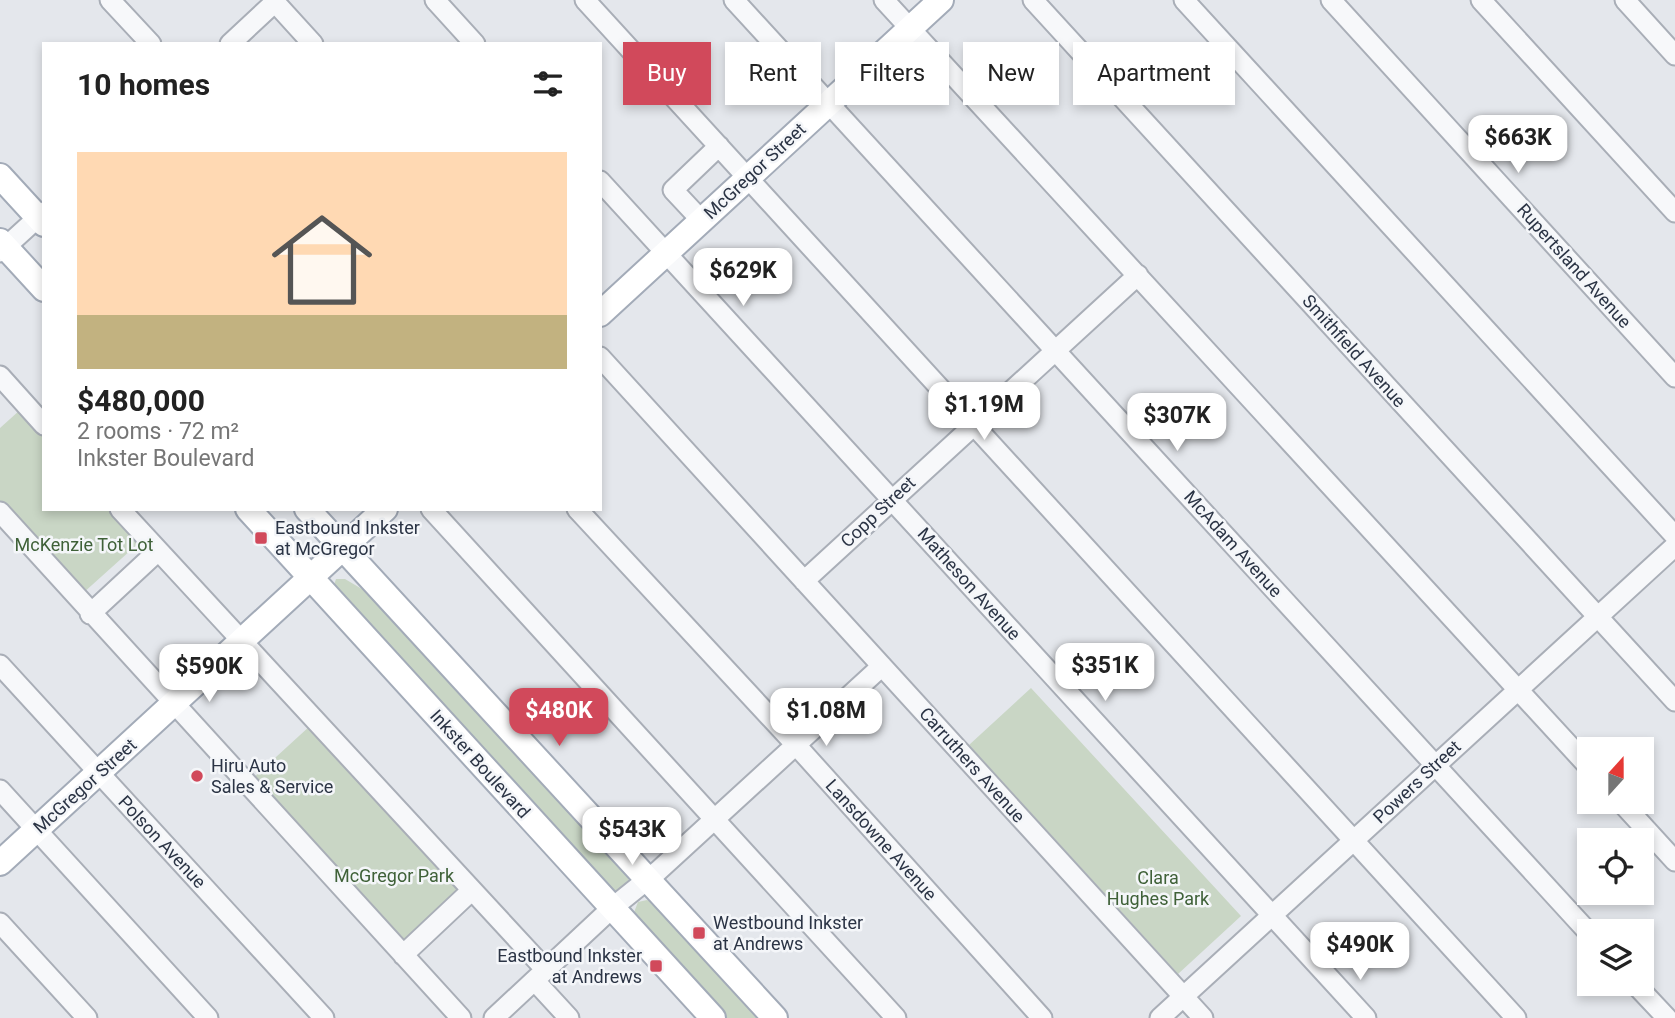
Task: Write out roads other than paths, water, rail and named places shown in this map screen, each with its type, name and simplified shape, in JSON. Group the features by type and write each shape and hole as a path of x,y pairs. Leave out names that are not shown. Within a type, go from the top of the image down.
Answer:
{"main road":[{"name":"McGregor Street","path":"602,312 941,0"},
{"path":"0,176 42,217"},
{"path":"2,247 42,287"},
{"name":"Inkster Boulevard","path":"250,511 713,1018"},
{"path":"309,511 775,1018"},
{"name":"McGregor Street","path":"0,863 383,511"}],"street":[{"path":"110,0 148,42"},
{"path":"435,0 473,42"},
{"path":"585,0 1516,1018"},
{"name":"McAdam Avenue","path":"734,0 1577,920"},
{"path":"884,0 1577,754"},
{"name":"Smithfield Avenue","path":"1033,0 1675,701"},
{"path":"1184,0 1675,536"},
{"name":"Rupertsland Avenue","path":"1331,0 1675,376"},
{"path":"1481,0 1675,212"},
{"path":"1625,0 1675,55"},
{"path":"232,42 274,1 311,42"},
{"path":"702,221 673,190 719,146"},
{"name":"Matheson Avenue","path":"607,203 667,254 1366,1018"},
{"path":"2,247 42,217"},
{"name":"Copp Street","path":"804,581 1138,275"},
{"name":"Carruthers Avenue","path":"602,359 1203,1018"},
{"path":"0,376 42,423"},
{"path":"122,511 471,891 541,975 569,1018"},
{"path":"433,511 896,1018"},
{"name":"Lansdowne Avenue","path":"579,511 796,745 1042,1018"},
{"path":"0,512 90,614 461,1018"},
{"name":"Powers Street","path":"1160,1018 1675,546"},
{"path":"90,614 158,551"},
{"name":"Polson Avenue","path":"0,665 324,1018"},
{"path":"494,1018 612,908 649,879 882,666"},
{"path":"0,790 208,1018"},
{"path":"1632,814 1675,861"},
{"path":"403,956 471,891"},
{"path":"0,923 87,1018"},
{"path":"1646,996 1667,1018"}],"place":[{"name":"Eastbound Inkster at McGregor","path":"261,538"},
{"name":"Hiru Auto Sales & Service","path":"197,776"},
{"name":"Westbound Inkster at Andrews","path":"699,933"},
{"name":"Eastbound Inkster at Andrews","path":"656,966"}],"park label":[{"name":"McKenzie Tot Lot","path":"84,545"},
{"name":"McGregor Park","path":"394,876"},
{"name":"Clara Hughes Park","path":"1158,888"}]}
